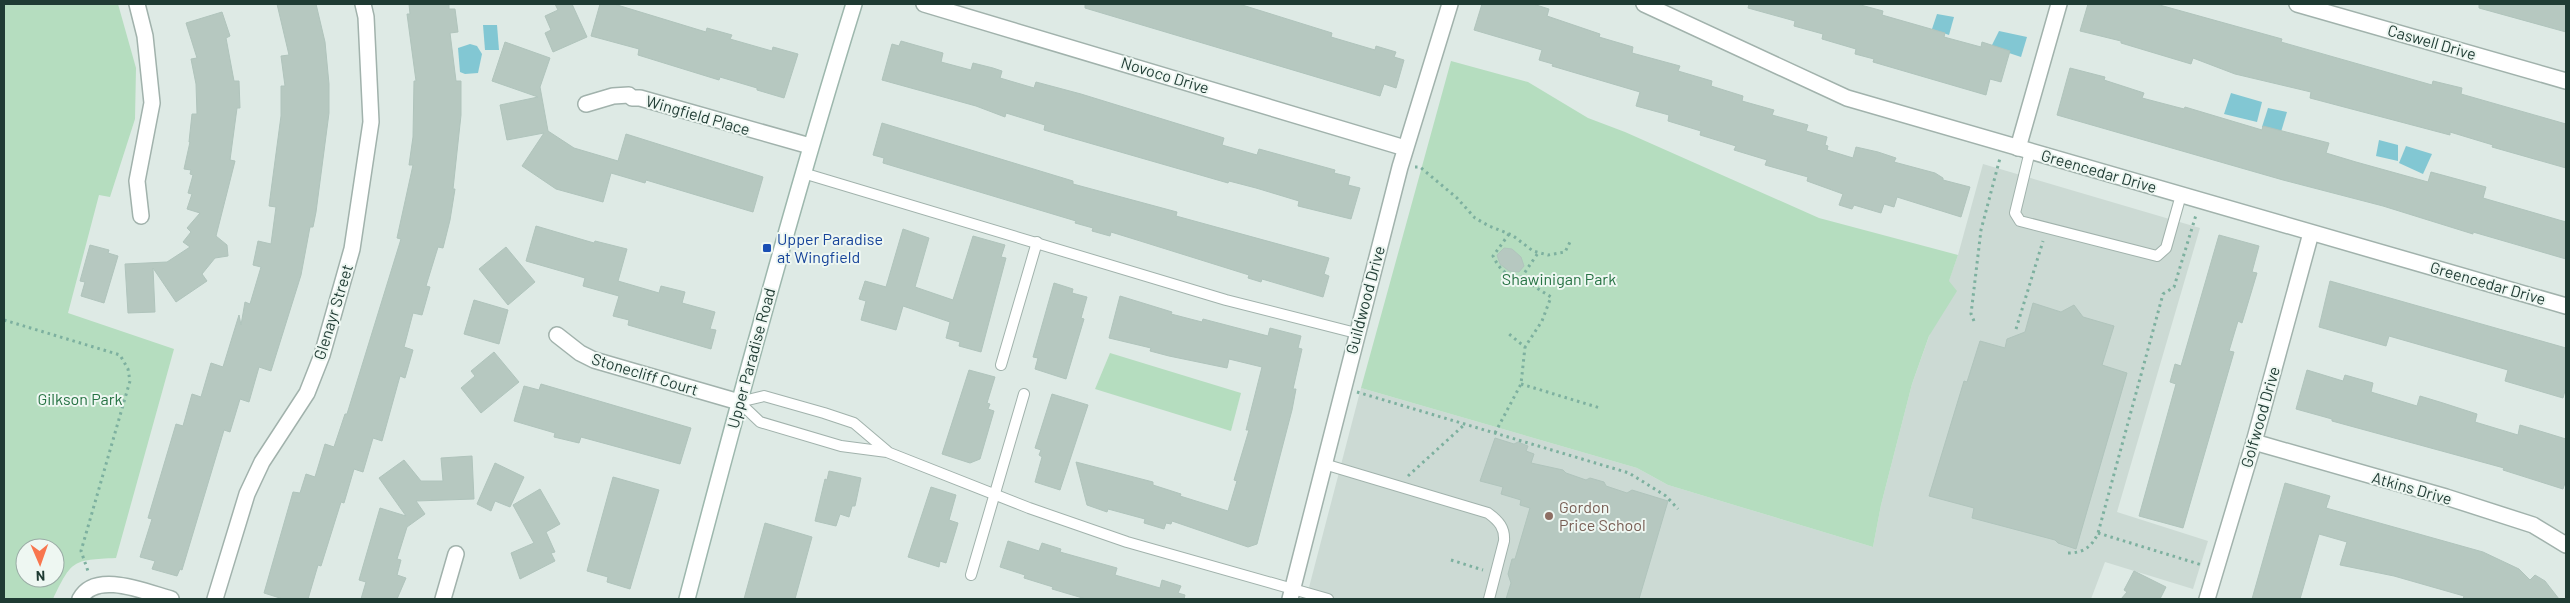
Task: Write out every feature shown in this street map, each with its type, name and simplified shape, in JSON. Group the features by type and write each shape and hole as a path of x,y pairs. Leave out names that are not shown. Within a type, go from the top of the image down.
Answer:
{"street":[{"path":"136,4 145,36 152,103 136,181 141,216"},
{"name":"Glenayr Street","path":"215,599 247,494 262,462 307,393 322,355 352,249 371,122 366,17 363,4"},
{"name":"Upper Paradise Road","path":"687,599 810,146 854,4"},
{"name":"Novoco Drive","path":"924,4 1406,148"},
{"name":"Guildwood Drive","path":"1291,594 1356,333 1400,167 1450,4"},
{"name":"Greencedar Drive","path":"1644,4 1847,98 2566,306"},
{"path":"1676,18 1681,4"},
{"path":"2024,150 2059,4"},
{"name":"Caswell Drive","path":"2297,4 2566,81"},
{"name":"Wingfield Place","path":"586,104 613,96 629,95 632,98 640,98 810,146"},
{"name":"Golfwood Drive","path":"2207,599 2254,442 2311,233"},
{"name":"Stonecliff Court","path":"557,335 580,353 594,360 739,402"},
{"name":"Atkins Drive","path":"2254,442 2446,497 2533,525 2566,545"},
{"path":"443,599 456,554"},
{"path":"80,599 83,593 93,586 114,583 170,599"}],"lane":[{"path":"2024,150 2016,218 2020,221 2157,256 2166,248 2181,195"},
{"path":"803,173 1226,300 1356,333"},
{"path":"1001,365 1036,242"},
{"path":"971,575 993,494 1024,394"},
{"path":"739,402 764,396 854,423 888,452"},
{"path":"739,402 760,422 841,446 888,452 993,494 1127,542 1291,594 1328,599"},
{"path":"1324,464 1488,513 1497,520 1504,532 1489,599"}],"path":[{"path":"1974,321 1971,314 1981,230 1999,162 2001,142"},
{"path":"1400,167 1420,167 1456,198 1475,218 1509,234 1538,253 1548,255 1565,252 1571,240"},
{"path":"2068,553 2076,553 2090,546 2098,533 2163,294 2174,287 2201,200"},
{"path":"2016,329 2048,228"},
{"path":"1495,433 1521,384 1525,347 1542,321 1551,297 1521,278 1508,275 1498,268 1493,256 1509,234"},
{"path":"1521,278 1538,253"},
{"path":"4,320 120,355 128,369 130,381 81,551 93,586"},
{"path":"1509,334 1525,347"},
{"path":"1521,384 1600,408"},
{"path":"1342,388 1629,473 1666,496 1678,509"},
{"path":"1398,486 1465,424"},
{"path":"2098,533 2216,569"},
{"path":"1451,560 1496,574"}],"shaded area":[{"path":"1983,164 2200,228 2117,512 2208,541 2193,589 2105,562 2091,599 1306,599 1361,388 1637,468 1668,485 1873,547 1881,505 1912,384 1958,255"}],"green space":[{"name":"Gilkson Park","path":"4,4 118,4 136,68 135,119 110,197 99,195 68,313 174,349 116,558 82,562 70,569 65,576 65,538 15,538 15,588 59,588 53,599 4,599"},
{"name":"Shawinigan Park","path":"1451,61 1528,82 1588,118 1625,132 1819,218 1958,255 1949,281 1957,291 1929,336 1912,384 1881,505 1873,547 1668,485 1637,468 1361,388"},
{"path":"1110,353 1241,393 1231,431 1095,389"}],"water":[{"path":"1937,14 1954,17 1949,35 1932,29"},
{"path":"483,25 497,25 499,50 485,50"},
{"path":"1999,31 2027,37 2021,57 1991,47"},
{"path":"470,44 477,46 482,54 478,73 465,74 460,72 458,48"},
{"path":"2231,93 2262,102 2257,122 2224,114"},
{"path":"2268,108 2287,112 2281,132 2262,127"},
{"path":"2379,140 2398,145 2398,161 2376,156"},
{"path":"2406,146 2432,154 2423,174 2399,163"}],"building":[{"path":"277,4 316,4 325,42 329,84 329,113 316,212 313,227 310,227 301,275 271,371 259,367 249,402 240,399 230,432 224,430 182,570 180,569 177,576 152,569 155,561 140,557 152,519 148,518 176,424 183,426 192,394 201,397 211,363 223,367 239,315 241,325 245,302 250,304 261,267 253,265 258,241 271,244 276,207 269,206 281,116 281,86 285,86 281,56 289,55"},
{"path":"409,4 449,4 449,9 455,9 458,32 450,33 456,81 461,81 461,115 453,189 455,189 450,220 443,248 438,247 426,286 430,287 422,315 413,313 404,347 413,350 405,378 400,376 382,441 373,438 363,472 354,469 344,503 341,502 321,566 318,565 308,599 283,599 264,593 293,492 300,493 306,474 315,477 325,444 334,447 345,414 347,414 401,239 397,238 413,165 409,165 413,137 414,81 416,81 407,14 410,14"},
{"path":"555,4 572,4 587,37 553,52 545,33 551,30 545,16 558,10"},
{"path":"600,4 614,4 706,32 707,28 732,35 730,39 772,51 773,47 798,54 784,98 720,77 719,80 638,55 639,49 591,36"},
{"path":"1085,4 1239,4 1332,33 1331,37 1375,50 1376,46 1396,52 1394,57 1404,60 1396,88 1384,84 1380,96 1085,8"},
{"path":"1482,4 1533,4 1549,9 1547,16 1600,34 1599,37 1633,47 1632,53 1680,66 1678,71 1712,81 1711,86 1743,96 1742,101 1774,110 1772,115 1808,125 1806,131 1827,137 1825,145 1828,146 1827,150 1853,158 1856,147 1878,152 1896,158 1894,162 1935,173 1943,178 1943,180 1970,187 1961,217 1897,197 1894,207 1884,204 1881,213 1854,205 1852,209 1839,205 1843,194 1807,181 1808,177 1765,165 1767,160 1734,150 1736,146 1700,135 1701,131 1668,121 1669,115 1636,106 1640,92 1552,66 1553,64 1539,60 1542,50 1474,30"},
{"path":"1749,4 1857,4 1883,11 1882,15 1945,33 1944,37 1981,47 1982,42 2010,51 2001,82 1990,79 1986,95 1873,62 1874,59 1855,54 1856,49 1822,39 1823,34 1794,26 1795,21 1748,8"},
{"path":"2088,4 2156,4 2282,39 2281,42 2432,85 2433,81 2462,88 2461,94 2566,124 2566,168 2492,147 2493,145 2450,132 2450,135 2310,98 2311,92 2235,74 2193,58 2191,64 2121,43 2121,41 2080,31"},
{"path":"2479,4 2566,4 2566,32 2479,8"},
{"path":"222,12 230,36 226,38 234,81 239,81 240,108 237,108 230,160 235,161 216,236 227,245 228,256 215,258 202,274 207,281 176,302 153,268 155,312 128,313 125,264 167,262 190,247 183,242 191,232 187,228 200,213 187,209 192,194 188,193 193,175 190,174 191,170 184,169 190,142 192,114 197,114 196,84 191,59 197,58 186,23"},
{"path":"901,41 943,53 941,62 971,70 973,63 993,68 1002,71 1000,78 1034,88 1036,82 1081,94 1224,138 1222,145 1257,155 1259,149 1335,170 1334,173 1350,177 1348,185 1360,188 1351,219 1298,206 1299,201 1256,188 1229,181 1228,183 1044,130 1045,125 1006,113 1005,117 976,106 882,80 892,44 899,46"},
{"path":"505,42 550,58 540,87 548,131 574,148 618,161 626,134 763,177 753,212 646,180 645,183 611,173 603,202 556,189 522,166 544,133 507,140 500,105 538,97 492,81"},
{"path":"2070,68 2105,77 2104,80 2144,93 2142,98 2184,109 2185,107 2262,130 2263,126 2329,143 2326,153 2356,162 2428,182 2431,172 2486,187 2483,198 2566,222 2566,259 2057,115"},
{"path":"882,123 1073,181 1073,184 1177,212 1176,216 1329,258 1324,274 1329,276 1323,297 1262,279 1261,282 1248,278 1249,275 1111,232 1110,236 1092,231 1093,228 1075,223 1076,221 883,163 884,158 873,155"},
{"path":"536,226 594,243 595,241 627,249 618,281 659,293 661,286 685,292 682,303 715,312 710,329 716,330 711,349 628,325 629,320 613,316 619,296 583,286 585,278 526,261"},
{"path":"903,229 929,238 915,287 953,300 973,236 1005,245 1001,257 1006,258 981,352 959,346 960,342 946,338 950,322 903,306 896,330 861,320 866,301 859,299 865,281 886,287"},
{"path":"2219,235 2259,246 2252,272 2257,273 2242,323 2238,321 2229,351 2234,352 2183,528 2139,516 2176,384 2170,382 2175,364 2181,366"},
{"path":"90,245 109,250 108,253 118,256 104,303 81,296 85,282 80,281"},
{"path":"506,247 535,282 508,305 479,269"},
{"path":"1504,248 1512,249 1521,257 1524,266 1519,272 1509,271 1500,264 1497,255"},
{"path":"2330,281 2566,348 2566,387 2563,398 2505,381 2508,370 2389,336 2386,346 2319,327"},
{"path":"1054,283 1073,289 1072,293 1087,297 1081,318 1084,319 1066,379 1035,369 1038,358 1033,357"},
{"path":"1120,296 1172,312 1171,314 1202,322 1203,319 1268,336 1270,328 1301,336 1298,348 1302,349 1293,389 1296,389 1292,410 1257,544 1248,547 1172,521 1171,524 1166,523 1164,529 1144,523 1145,519 1108,509 1107,512 1087,505 1076,462 1153,482 1153,485 1181,494 1180,496 1228,511 1237,481 1234,480 1249,430 1246,430 1262,367 1229,359 1227,368 1169,356 1150,351 1151,348 1109,338"},
{"path":"474,300 508,310 499,344 464,334"},
{"path":"2033,303 2061,312 2074,305 2083,317 2114,326 2102,365 2127,373 2076,549 2058,543 2055,540 1972,518 1974,508 1929,496 1964,381 1967,382 1980,341 2005,348 2007,339 2025,332"},
{"path":"494,352 519,382 481,413 461,388 475,376 471,371"},
{"path":"969,370 995,377 987,403 990,404 988,409 994,411 980,459 970,463 942,454"},
{"path":"2307,370 2343,381 2345,375 2373,383 2371,392 2417,406 2420,396 2443,403 2477,414 2475,422 2518,435 2520,425 2566,439 2566,480 2563,489 2503,470 2504,468 2332,421 2332,419 2296,409"},
{"path":"541,384 691,428 680,464 581,437 579,443 554,437 555,433 514,421 524,386 539,390"},
{"path":"1052,394 1088,405 1060,490 1035,482 1042,457 1039,455 1041,450 1035,448"},
{"path":"1495,438 1514,444 1518,442 1528,446 1526,451 1534,454 1531,463 1563,470 1566,473 1586,480 1590,478 1604,482 1606,486 1627,493 1632,490 1668,501 1639,599 1506,599 1511,583 1508,574 1512,559 1515,559 1530,508 1520,505 1521,500 1501,494 1503,487 1480,481"},
{"path":"472,456 474,499 416,501 425,514 407,527 397,559 401,560 397,575 406,578 397,599 361,599 366,582 359,580 380,508 406,516 379,478 404,460 421,481 443,481 441,458"},
{"path":"495,463 524,477 510,507 495,501 491,511 477,504"},
{"path":"829,471 861,478 855,506 852,506 849,517 840,514 836,526 815,521 825,479 827,480"},
{"path":"613,477 659,490 630,589 607,582 608,577 587,571"},
{"path":"2285,483 2330,496 2326,508 2483,552 2519,569 2530,580 2535,575 2545,581 2559,599 2463,599 2464,596 2394,576 2340,565 2347,542 2319,534 2300,599 2252,599"},
{"path":"931,487 956,495 949,520 958,523 946,563 940,561 939,567 908,557"},
{"path":"540,489 560,524 546,532 555,552 551,553 555,561 520,579 511,553 534,543 513,505"},
{"path":"765,523 812,537 795,599 744,599"},
{"path":"1008,541 1039,551 1042,543 1061,549 1060,552 1117,568 1115,575 1160,588 1162,580 1181,586 1178,593 1185,595 1184,599 1086,599 1052,589 1053,587 1024,578 1025,575 1000,567"},
{"path":"2134,571 2166,587 2160,599 2121,599 2127,592 2124,590"}],"place":[{"name":"Upper Paradise at Wingfield","path":"767,248"},
{"name":"Gordon Price School","path":"1549,516"}]}
